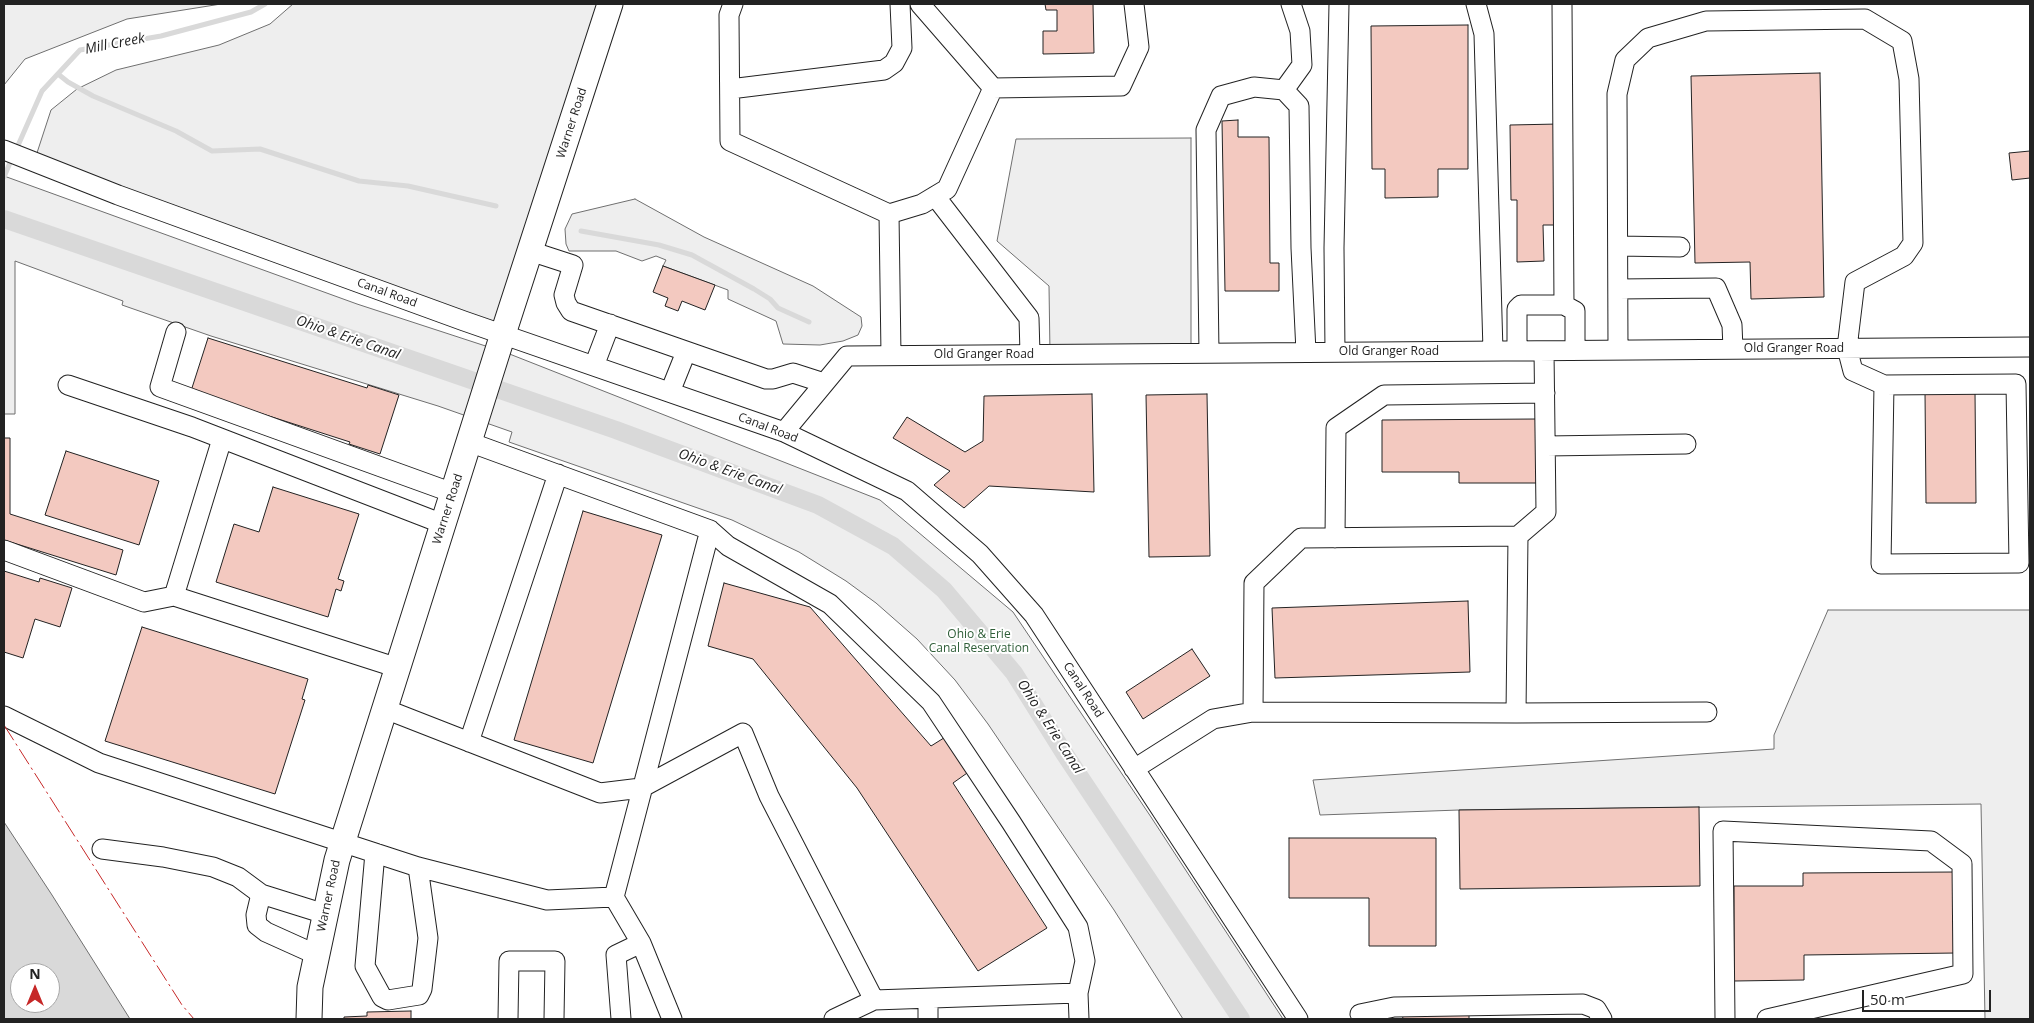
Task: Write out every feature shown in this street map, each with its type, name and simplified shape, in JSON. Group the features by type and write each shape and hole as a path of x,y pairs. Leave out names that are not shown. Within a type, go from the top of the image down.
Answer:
{"main road":[{"name":"Warner Road","path":"309,1019 310,988 316,955 343,842 500,342 610,4"}],"street":[{"path":"733,4 729,15 730,141 889,214 922,204 947,189 993,88"},
{"path":"730,89 884,70 894,63 902,48 900,4"},
{"path":"920,4 993,88 1121,86 1139,48 1134,4"},
{"path":"1284,90 1302,65 1300,31 1291,4"},
{"path":"1335,352 1334,248 1339,4"},
{"path":"1476,4 1484,34 1493,351"},
{"path":"1562,4 1564,305"},
{"path":"1618,350 1617,94 1625,60 1648,38 1706,21 1866,19 1902,41 1909,79 1913,243 1904,256 1855,282 1847,348 1853,371 1884,385 2016,384 2019,563 1881,564 1884,385"},
{"path":"1209,353 1206,130 1221,96 1254,87 1284,90 1299,106 1301,248 1306,352"},
{"name":"Canal Road","path":"4,150 500,342 594,366 784,432 907,490 980,554 1034,615 1298,1019"},
{"path":"935,196 1029,318 1030,354"},
{"path":"889,214 891,355"},
{"path":"1618,246 1680,247"},
{"path":"530,251 573,265 564,295 571,311 766,378 772,379 793,373 824,383"},
{"path":"1618,290 1716,288 1732,325 1733,349"},
{"path":"1517,351 1517,309 1521,305 1564,305 1575,311 1575,350"},
{"path":"594,366 610,324"},
{"path":"176,332 160,387 453,492"},
{"name":"Old Granger Road","path":"784,432 846,356 2030,347"},
{"path":"1253,712 1254,583 1301,538 1518,536 1546,512 1544,351"},
{"path":"670,392 686,352"},
{"path":"68,385 222,439 443,524"},
{"path":"1335,538 1336,428 1344,422 1384,395 1545,393"},
{"path":"174,596 222,439"},
{"path":"469,442 710,530 728,546 830,604 931,702 1078,927 1084,961 1078,993 1079,1019"},
{"path":"1546,446 1686,444"},
{"path":"469,742 558,474"},
{"path":"672,1019 642,943 614,897 710,530"},
{"path":"1516,713 1518,536"},
{"path":"4,550 144,602 174,596 398,668"},
{"path":"385,709 600,793 641,788 743,733 769,796 874,1000"},
{"path":"1134,769 1213,719 1253,712 1707,712"},
{"path":"4,716 98,763 418,867 547,900 614,897"},
{"path":"1725,1019 1723,831 1931,841 1962,864 1962,974 1767,1019"},
{"path":"102,849 163,857 213,868 238,877 261,894 325,914"},
{"path":"375,853 365,966 382,997 388,1000 419,995 422,989 428,938 418,867"},
{"path":"261,894 256,915 257,925 266,932 316,955"},
{"path":"621,1019 616,955 642,943"},
{"path":"508,1019 509,961 555,961 554,1019"},
{"path":"834,1019 874,1000 1078,993"},
{"path":"928,999 928,1019"},
{"path":"1360,1014 1394,1007 1583,1004 1596,1009 1602,1019"}],"green space":[{"path":"4,4 221,4 127,19 25,59 4,85"},
{"path":"293,4 610,4 503,334 34,162 51,110 77,89 116,70 219,45 270,24"},
{"path":"1191,138 1191,353 1050,354 1049,286 997,241 1016,139"},
{"name":"Ohio & Erie Canal Reservation","path":"4,176 357,304 507,353 880,500 1013,612 1151,817 1283,1019 1183,1019 1114,910 988,724 955,680 917,639 876,603 846,581 799,552 732,520 509,442 512,432 438,406 211,336 122,305 123,301 15,261 15,414 4,414"},
{"path":"635,199 704,237 813,286 861,317 862,326 858,335 843,341 820,345 783,344 776,321 728,299 728,290 663,266 666,260 656,256 642,261 616,251 569,251 566,244 565,229 572,214"},
{"path":"1828,610 2030,610 2030,1019 1985,1019 1981,804 1459,810 1320,815 1313,780 1774,749 1774,735"}],"shaded area":[{"path":"4,822 52,895 130,1019 4,1019"}],"building":[{"path":"1045,4 1093,4 1094,53 1043,54 1043,31 1057,31 1057,10 1046,10"},
{"path":"1468,25 1468,169 1438,169 1438,197 1385,198 1385,169 1372,169 1371,26"},
{"path":"1820,73 1824,297 1751,299 1750,262 1695,263 1691,76"},
{"path":"1238,120 1238,137 1269,137 1270,263 1279,263 1279,291 1225,291 1222,121"},
{"path":"1559,124 1560,225 1543,225 1544,261 1517,262 1517,200 1511,200 1510,125"},
{"path":"2030,151 2030,178 2012,180 2009,153"},
{"path":"663,266 715,285 705,310 682,301 678,311 665,306 668,298 653,292"},
{"path":"208,338 367,388 368,385 399,395 380,454 349,444 350,442 191,391"},
{"path":"1925,391 1975,391 1976,503 1926,503"},
{"path":"1092,394 1094,492 989,486 964,508 934,485 950,471 893,438 907,417 965,452 983,441 984,396"},
{"path":"1207,394 1210,556 1149,557 1146,395"},
{"path":"1538,419 1539,483 1459,483 1459,472 1382,472 1382,420"},
{"path":"4,438 10,438 10,514 123,550 116,575 4,540"},
{"path":"66,451 159,481 139,545 45,515"},
{"path":"273,487 359,514 338,579 344,581 341,591 336,589 328,617 216,582 234,524 259,532"},
{"path":"583,511 662,535 593,763 514,740"},
{"path":"4,571 39,582 40,578 72,588 60,627 35,619 23,658 4,652"},
{"path":"724,583 810,607 931,746 947,736 970,771 953,783 1047,928 978,971 857,788 753,659 708,646"},
{"path":"1468,601 1470,672 1275,678 1272,608"},
{"path":"142,627 308,679 302,699 305,700 275,794 105,741"},
{"path":"1192,649 1210,676 1143,719 1126,692"},
{"path":"1699,807 1700,886 1460,889 1459,810"},
{"path":"1289,838 1436,838 1436,946 1369,946 1369,898 1289,898"},
{"path":"1956,872 1956,953 1804,955 1804,980 1734,981 1734,886 1803,886 1803,873"},
{"path":"411,1011 411,1019 344,1019 344,1017 367,1016 367,1012"},
{"path":"1402,1012 1469,1015 1469,1019 1403,1019"}],"waterway":[{"name":"Mill Creek","path":"16,150 42,91 80,50 161,36 251,12 265,4"},
{"path":"58,74 93,96 176,131 212,151 260,149 359,181 408,186 496,206"},
{"name":"Mill Creek","path":"4,177 12,158"},
{"name":"Ohio & Erie Canal","path":"4,219 616,430 818,505 893,546 944,590 1014,673 1064,753 1241,1019"},
{"path":"581,231 659,245 692,255 754,289 770,299 778,308 809,322"}],"power":[{"path":"4,725 182,1005 194,1019"}]}
